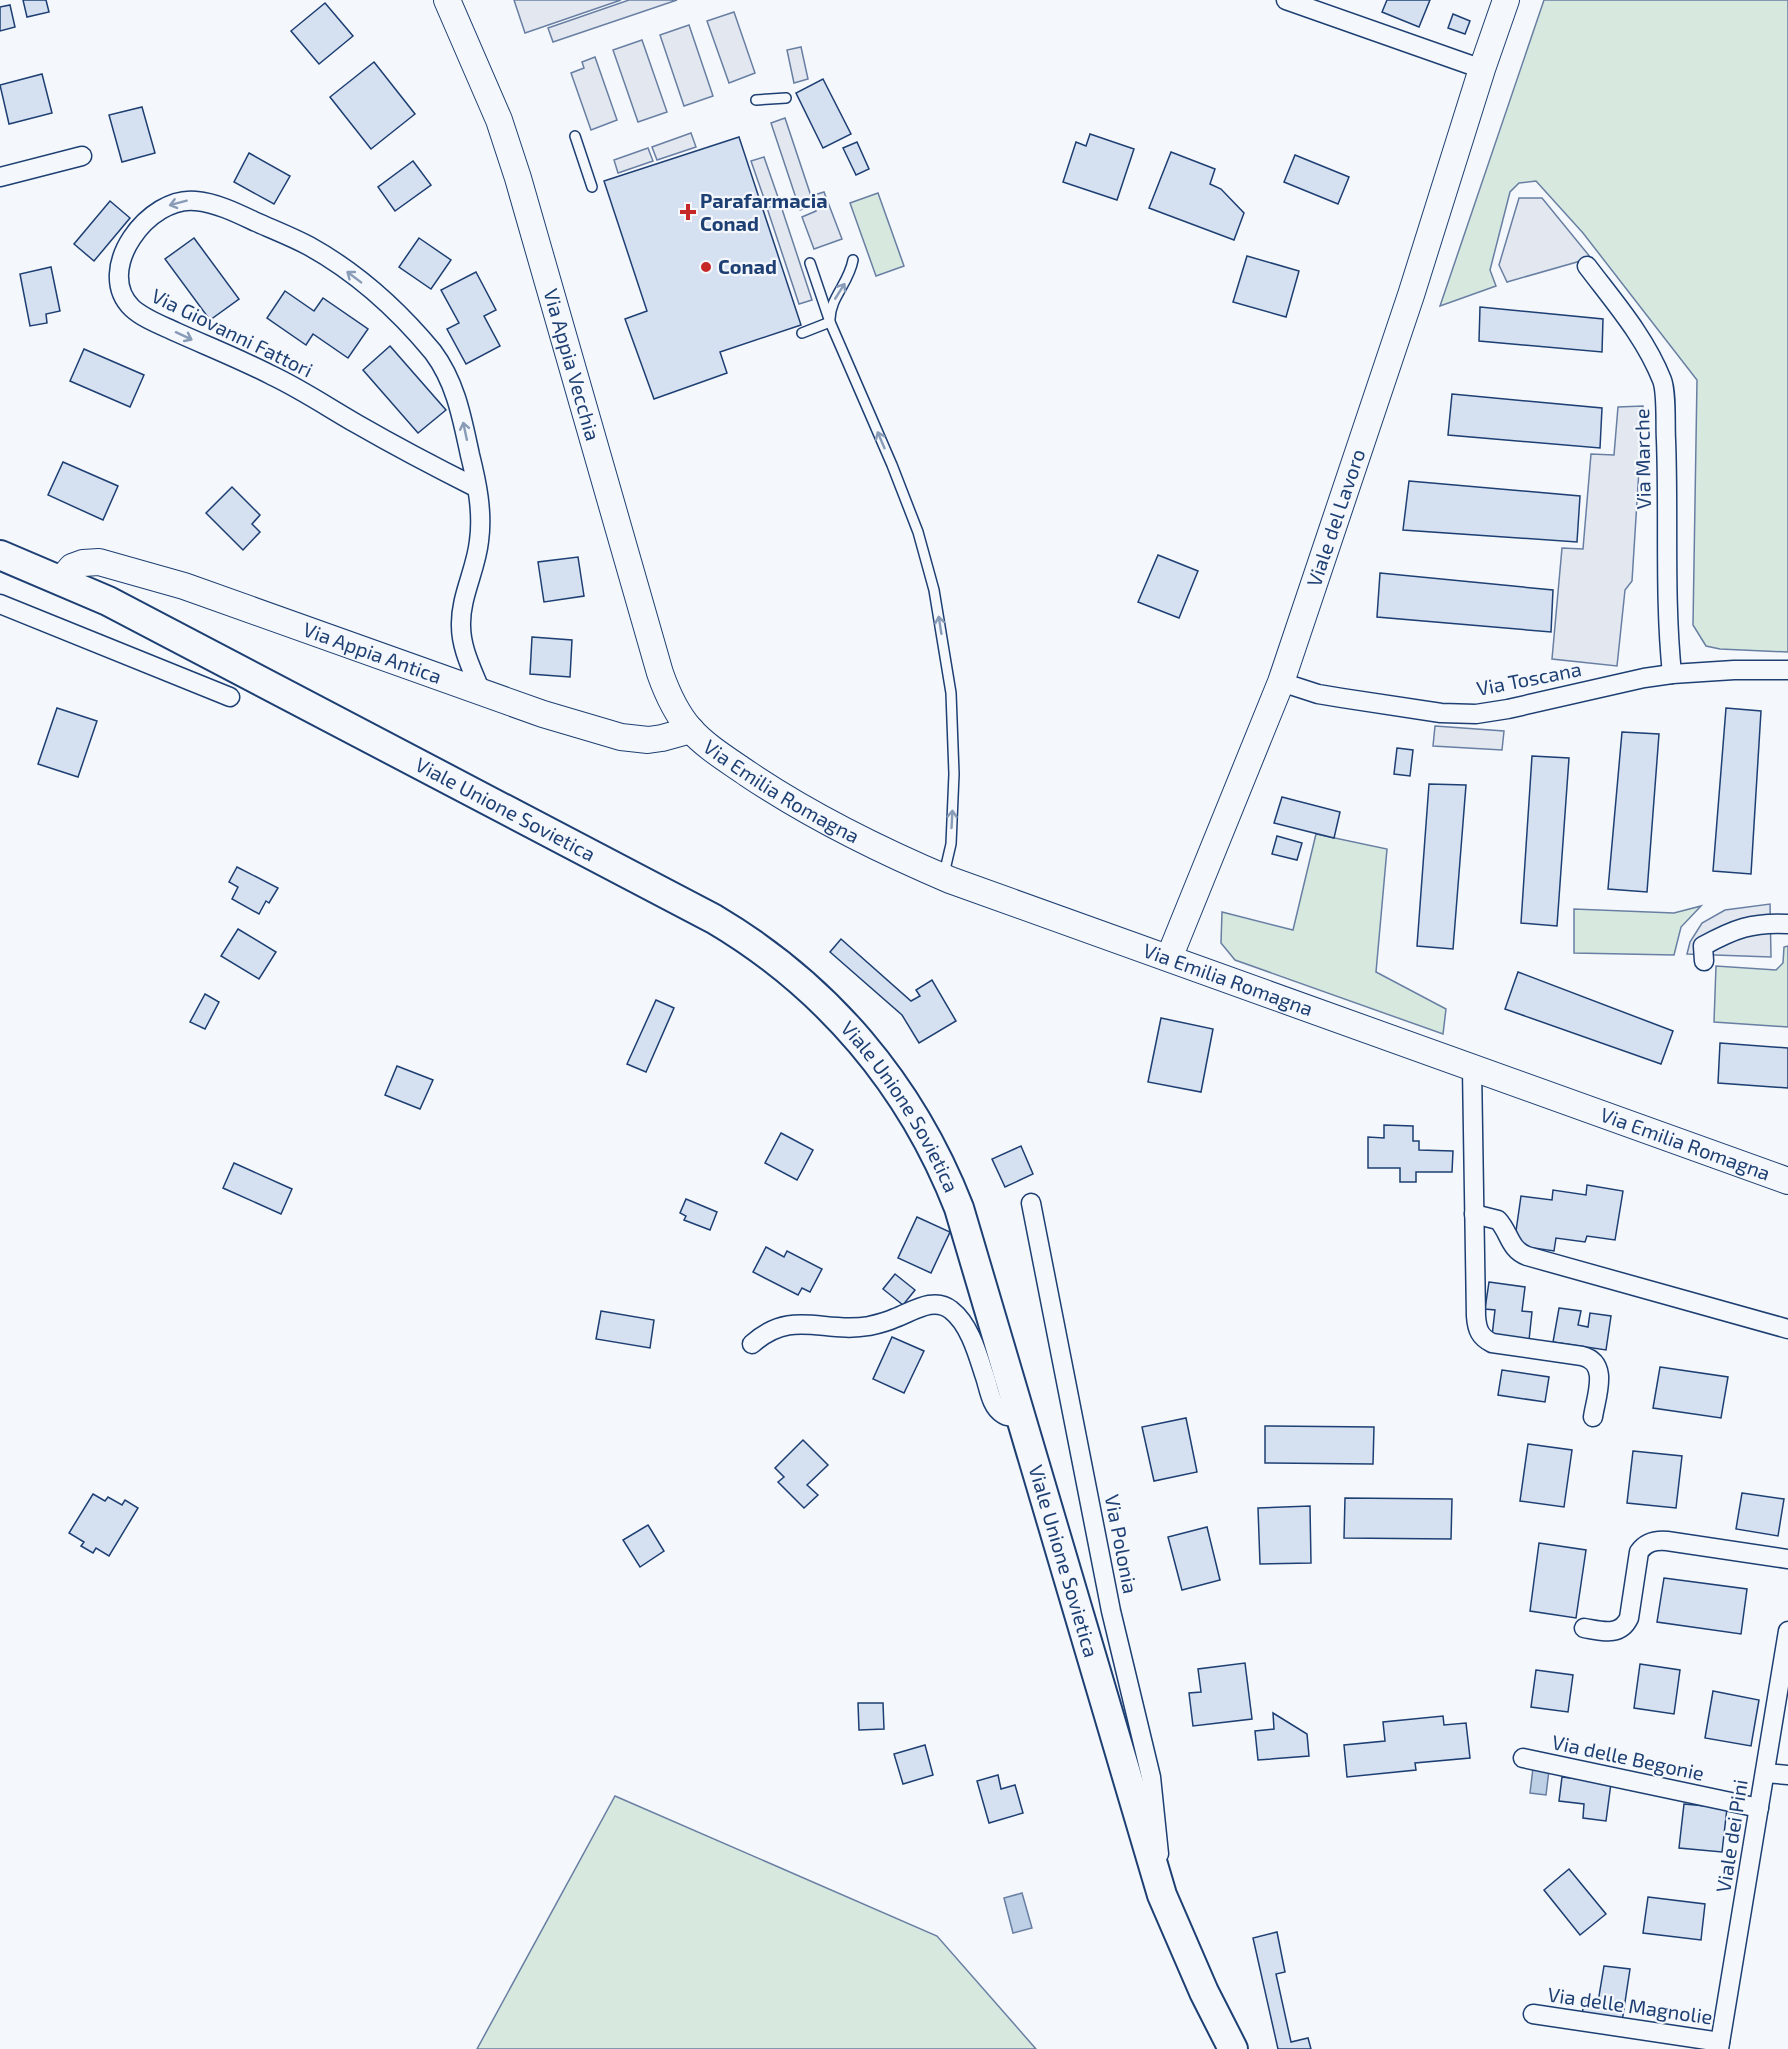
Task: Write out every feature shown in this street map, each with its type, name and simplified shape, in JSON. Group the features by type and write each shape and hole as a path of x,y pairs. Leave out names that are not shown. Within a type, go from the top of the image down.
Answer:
{"main road":[{"name":"Via Appia Vecchia","path":"447,0 499,120 518,178 660,673 675,708 691,730"},
{"name":"Viale del Lavoro","path":"1168,958 1281,682 1411,295 1506,0"},
{"name":"Viale Unione Sovietica","path":"0,555 108,601 714,919 775,959 830,1007 859,1040 902,1096 919,1123 946,1176 967,1233 1162,1895 1204,1992 1233,2049"},
{"name":"Via Appia Antica","path":"61,580 72,567 83,563 99,562 184,586 543,714 628,739 662,738 691,730"},
{"name":"Via Emilia Romagna","path":"691,730 713,750 810,813 848,834 943,877 1788,1181"}],"street":[{"path":"1286,0 1482,69"},
{"path":"0,177 82,156"},
{"name":"Via Giovanni Fattori","path":"477,488 412,456 273,375 168,329 132,308 122,293 119,278 122,259 140,227 154,214 171,204 188,200 232,211 296,240 354,276 399,316 425,342 442,364 456,397 477,488 480,541 463,605 461,626 466,654 481,692"},
{"name":"Via Marche","path":"1587,266 1640,334 1664,383 1668,488 1666,609 1672,674"},
{"path":"0,604 228,700 243,672"},
{"name":"Via Toscana","path":"1281,682 1318,694 1342,698 1427,711 1476,714 1672,674 1734,670 1788,670"},
{"path":"1704,961 1703,946 1732,930 1770,923 1788,924"},
{"path":"1472,1068 1476,1316 1482,1337 1497,1344 1582,1356 1593,1361 1597,1365 1599,1375 1593,1417"},
{"name":"Via Polonia","path":"1031,1203 1111,1611 1151,1777 1162,1895"},
{"path":"1474,1214 1498,1220 1505,1228 1516,1251 1527,1256 1788,1329"},
{"path":"752,1344 769,1331 784,1325 863,1327 891,1320 923,1307 937,1304 945,1306 957,1315 964,1326 984,1374 990,1396 998,1409 1006,1416 1021,1415"},
{"path":"1584,1628 1609,1632 1624,1626 1629,1617 1639,1552 1653,1541 1667,1541 1788,1559"},
{"name":"Viale dei Pini","path":"1720,2046 1788,1631"},
{"name":"Via delle Begonie","path":"1523,1758 1759,1808"},
{"path":"1765,1773 1788,1775"},
{"name":"Via delle Magnolie","path":"1533,2014 1720,2046"}],"lane":[{"path":"756,100 786,98"},
{"path":"575,136 592,187"},
{"path":"830,322 834,301 851,274 854,261"},
{"path":"810,263 830,322 892,465 918,532 934,590 951,693 954,774 951,844 943,877"},
{"path":"802,333 830,322"}],"shaded area":[{"path":"514,0 621,0 525,33"},
{"path":"629,0 677,0 553,42 548,28"},
{"path":"1544,0 1788,0 1788,652 1720,649 1706,646 1693,625 1697,380 1583,233 1536,181 1519,183 1510,192 1490,270 1496,286 1440,306"},
{"path":"734,12 755,73 729,83 707,21"},
{"path":"689,25 713,96 684,106 660,35"},
{"path":"642,40 667,112 638,122 613,50"},
{"path":"801,47 808,79 794,83 787,50"},
{"path":"595,57 617,120 591,130 571,73 584,68 582,62"},
{"path":"785,118 811,196 824,192 842,239 814,249 802,217 816,211 813,205 800,210 771,123"},
{"path":"691,133 696,147 657,160 652,147"},
{"path":"648,148 653,161 618,173 614,160"},
{"path":"764,157 779,200 766,204 751,161"},
{"path":"878,193 904,266 876,276 850,203"},
{"path":"1519,198 1542,198 1591,258 1507,282 1499,265"},
{"path":"780,203 812,300 799,304 767,208"},
{"path":"1643,406 1632,581 1625,590 1617,666 1552,659 1562,548 1583,549 1591,454 1614,455 1618,407"},
{"path":"1435,726 1504,731 1502,750 1433,746"},
{"path":"1316,834 1387,849 1376,972 1446,1009 1443,1034 1235,960 1221,943 1222,912 1293,930"},
{"path":"1770,904 1771,957 1687,954 1690,942 1702,923 1725,910"},
{"path":"1701,906 1681,927 1674,955 1574,953 1574,909 1674,913"},
{"path":"1788,946 1788,1027 1714,1022 1716,966 1776,970 1783,963 1784,947"},
{"path":"615,1796 937,1936 1036,2049 477,2049"}],"water":[{"path":"1533,1768 1549,1770 1546,1795 1530,1793"},
{"path":"1022,1893 1032,1928 1013,1933 1004,1898"}],"building":[{"path":"23,0 46,0 49,12 27,17"},
{"path":"1387,0 1430,0 1419,27 1382,12"},
{"path":"325,3 353,36 319,64 291,31"},
{"path":"10,5 15,27 0,31 0,7"},
{"path":"1453,14 1470,21 1465,34 1448,28"},
{"path":"374,62 415,114 371,149 330,97"},
{"path":"42,74 52,113 9,124 0,85"},
{"path":"823,79 851,134 823,148 796,93"},
{"path":"142,107 155,153 122,162 109,115"},
{"path":"1090,134 1134,149 1117,200 1063,182 1076,142 1086,146"},
{"path":"739,137 801,325 720,352 727,373 654,399 625,319 647,311 604,181"},
{"path":"857,142 869,169 856,175 843,148"},
{"path":"1171,152 1215,169 1210,184 1221,189 1244,213 1234,240 1149,208"},
{"path":"249,153 290,176 274,204 234,182"},
{"path":"1295,155 1349,177 1338,204 1284,182"},
{"path":"413,161 431,185 395,211 378,187"},
{"path":"110,201 130,218 94,261 74,244"},
{"path":"194,238 239,299 210,320 165,259"},
{"path":"419,238 451,260 431,289 399,267"},
{"path":"1247,256 1299,271 1286,317 1233,302"},
{"path":"51,267 60,311 46,314 47,323 30,326 20,274"},
{"path":"476,272 496,310 484,316 500,346 466,364 447,329 459,323 441,290"},
{"path":"285,291 314,311 323,298 368,329 348,358 313,334 306,345 267,318"},
{"path":"1480,307 1603,319 1602,352 1479,341"},
{"path":"390,346 446,410 418,433 363,370"},
{"path":"84,349 144,375 130,407 70,381"},
{"path":"1452,394 1602,408 1600,448 1448,435"},
{"path":"63,462 118,486 103,520 48,495"},
{"path":"1409,481 1580,496 1577,542 1403,530"},
{"path":"232,487 260,515 252,524 260,532 243,550 206,513"},
{"path":"1158,555 1198,571 1179,618 1138,602"},
{"path":"578,557 584,596 544,602 538,562"},
{"path":"1380,573 1553,590 1551,632 1377,617"},
{"path":"532,637 572,640 570,677 530,674"},
{"path":"57,708 97,721 78,777 38,764"},
{"path":"1726,708 1761,711 1751,874 1713,871"},
{"path":"1622,732 1659,734 1647,892 1608,889"},
{"path":"1397,748 1413,750 1410,776 1394,774"},
{"path":"1532,756 1569,758 1557,926 1521,923"},
{"path":"1429,784 1466,785 1453,949 1417,946"},
{"path":"1282,797 1340,812 1334,838 1274,823"},
{"path":"1277,836 1302,843 1297,860 1272,854"},
{"path":"237,867 278,888 269,903 266,901 259,914 232,899 238,887 229,882"},
{"path":"238,929 276,952 259,979 221,956"},
{"path":"841,939 911,1001 920,996 916,990 932,980 956,1021 919,1043 902,1015 830,952"},
{"path":"1518,972 1673,1031 1661,1064 1505,1009"},
{"path":"205,994 219,1002 205,1029 190,1022"},
{"path":"656,1000 674,1008 646,1072 627,1064"},
{"path":"1161,1018 1213,1029 1201,1092 1148,1082"},
{"path":"1720,1043 1788,1048 1788,1088 1718,1083"},
{"path":"397,1066 433,1080 420,1109 385,1095"},
{"path":"1384,1125 1413,1126 1413,1141 1419,1141 1419,1150 1453,1151 1452,1172 1416,1172 1416,1182 1400,1182 1400,1168 1368,1168 1368,1137 1384,1138"},
{"path":"781,1133 813,1150 797,1180 765,1163"},
{"path":"1021,1146 1033,1174 1005,1187 992,1159"},
{"path":"234,1163 292,1189 281,1214 223,1188"},
{"path":"1587,1185 1623,1191 1615,1240 1587,1236 1585,1242 1556,1238 1554,1251 1514,1245 1521,1196 1552,1200 1553,1190 1586,1195"},
{"path":"686,1199 717,1212 710,1230 684,1220 686,1216 680,1213"},
{"path":"917,1217 950,1232 931,1273 898,1258"},
{"path":"766,1247 784,1257 787,1251 822,1269 810,1292 802,1288 798,1295 753,1272"},
{"path":"895,1274 915,1290 903,1305 883,1289"},
{"path":"1489,1282 1525,1287 1522,1311 1532,1312 1529,1340 1492,1336 1495,1310 1485,1309"},
{"path":"1559,1308 1581,1311 1578,1325 1588,1327 1590,1313 1611,1316 1606,1350 1553,1342"},
{"path":"601,1311 654,1320 650,1348 596,1339"},
{"path":"892,1337 924,1351 904,1393 873,1379"},
{"path":"1660,1367 1728,1377 1721,1418 1653,1408"},
{"path":"1502,1370 1549,1377 1545,1402 1498,1395"},
{"path":"1186,1418 1197,1472 1154,1481 1142,1427"},
{"path":"1265,1426 1374,1427 1373,1464 1265,1463"},
{"path":"803,1440 828,1465 807,1485 818,1495 804,1508 778,1482 784,1477 775,1468"},
{"path":"1528,1444 1572,1450 1564,1507 1520,1501"},
{"path":"1633,1451 1682,1456 1676,1508 1627,1503"},
{"path":"1742,1493 1784,1499 1778,1536 1736,1529"},
{"path":"93,1494 105,1501 108,1497 122,1505 125,1500 138,1508 109,1556 96,1548 93,1553 81,1546 84,1542 69,1533"},
{"path":"1345,1498 1452,1499 1451,1539 1344,1538"},
{"path":"1310,1506 1311,1563 1260,1564 1258,1508"},
{"path":"648,1525 664,1551 640,1567 623,1540"},
{"path":"1207,1527 1220,1580 1182,1590 1168,1537"},
{"path":"1539,1543 1586,1550 1576,1618 1530,1611"},
{"path":"1664,1578 1747,1589 1741,1634 1657,1622"},
{"path":"1245,1663 1252,1719 1193,1726 1189,1693 1201,1692 1198,1669"},
{"path":"1640,1664 1680,1670 1674,1714 1634,1708"},
{"path":"1536,1670 1573,1675 1568,1712 1531,1707"},
{"path":"1713,1691 1759,1700 1751,1746 1705,1738"},
{"path":"858,1703 883,1703 884,1729 859,1730"},
{"path":"1273,1713 1307,1734 1309,1756 1258,1760 1255,1731 1274,1729"},
{"path":"1443,1716 1444,1725 1466,1723 1470,1758 1415,1763 1416,1770 1347,1777 1344,1745 1385,1741 1383,1722"},
{"path":"925,1745 933,1775 903,1784 894,1754"},
{"path":"998,1775 1001,1789 1015,1785 1023,1813 989,1823 977,1781"},
{"path":"1562,1777 1611,1783 1606,1821 1583,1818 1584,1804 1559,1801"},
{"path":"1684,1804 1727,1808 1722,1852 1679,1848"},
{"path":"1569,1869 1606,1914 1580,1935 1544,1890"},
{"path":"1648,1897 1705,1904 1701,1940 1643,1933"},
{"path":"1277,1932 1285,1972 1276,1974 1291,2042 1308,2038 1311,2049 1278,2049 1253,1938"},
{"path":"1604,1966 1630,1969 1622,2022 1582,2017 1584,2000 1598,2002"}],"place":[{"name":"Parafarmacia Conad","path":"688,212"},
{"name":"Conad","path":"706,267"}]}
